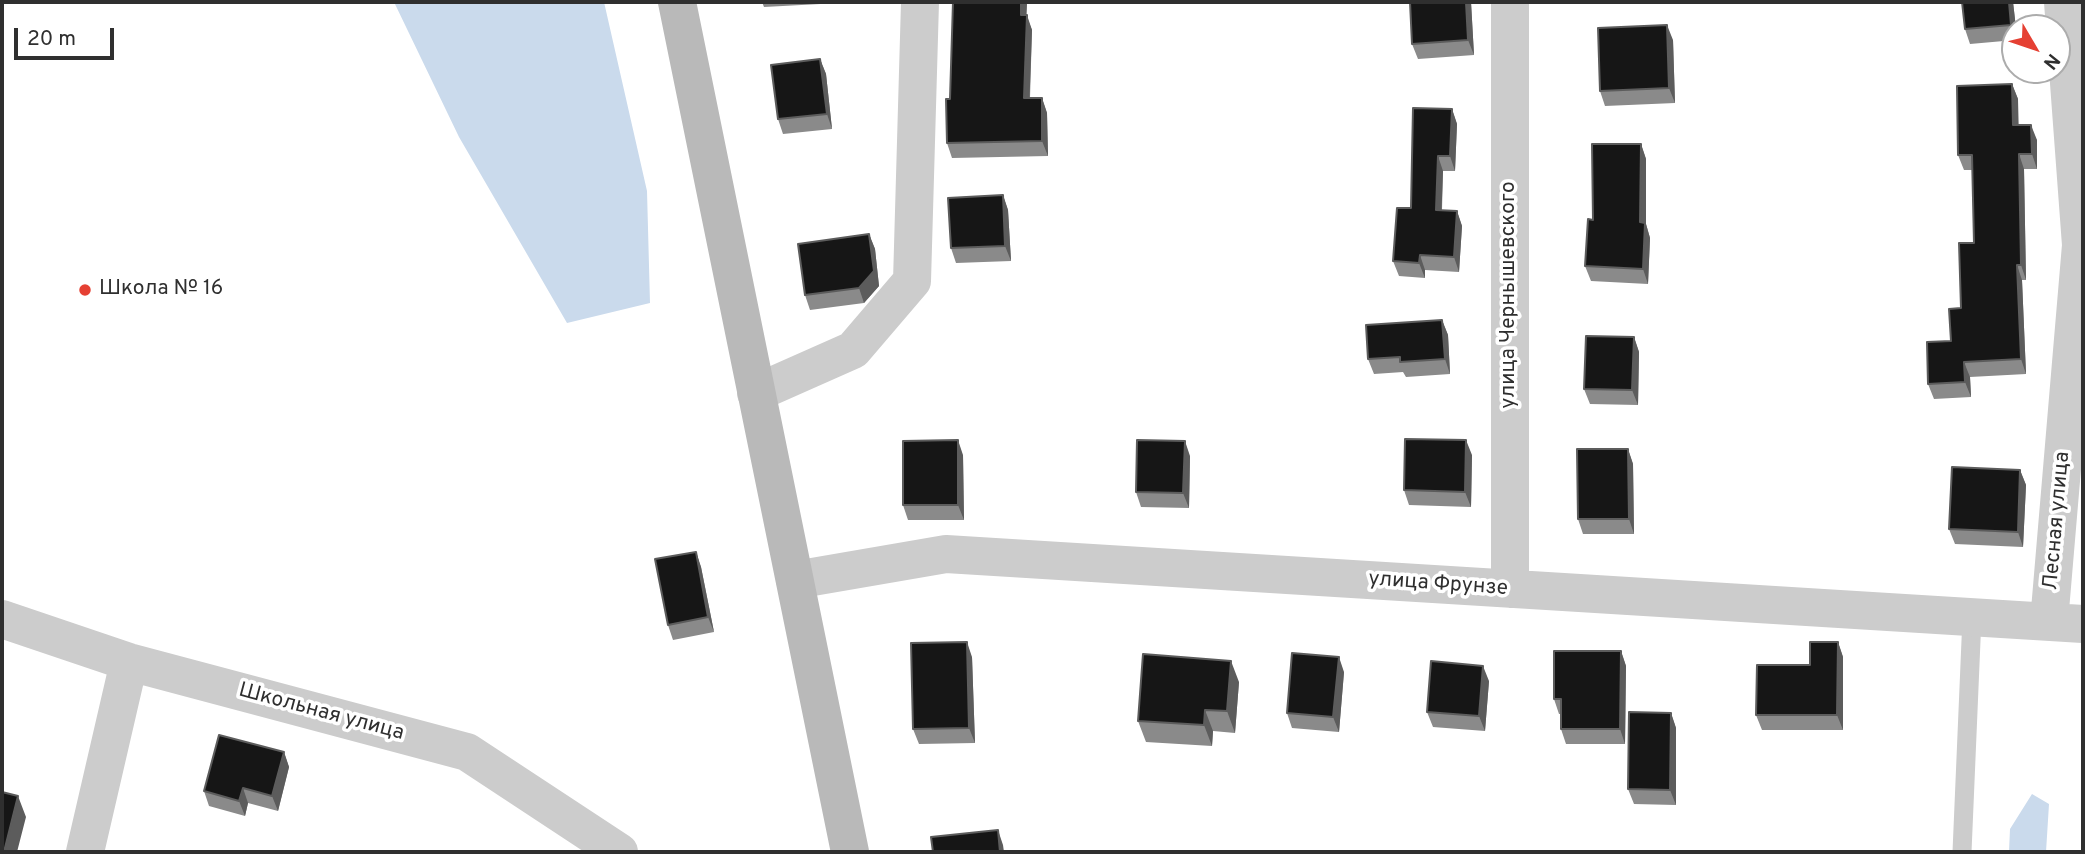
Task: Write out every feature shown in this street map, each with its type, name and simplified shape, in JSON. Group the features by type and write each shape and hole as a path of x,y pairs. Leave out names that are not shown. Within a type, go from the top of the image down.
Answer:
{"street":[{"path":"677,2 850,852"},
{"path":"757,393 853,350 912,281 920,2"},
{"name":"улица Чернышевского","path":"1510,2 1510,589"},
{"name":"Лесная улица","path":"2063,2 2081,245 2066,623"},
{"name":"улица Фрунзе","path":"795,580 946,554 2066,623"},
{"name":"Школьная улица","path":"2,619 129,662 467,751 619,852"},
{"path":"85,852 129,662"}],"lane":[{"path":"1962,852 1972,617"}],"water":[{"path":"394,2 604,2 647,191 650,303 567,323 459,137"},
{"path":"2032,794 2049,804 2046,852 2009,852 2010,829"}],"building":[{"path":"953,2 1021,2 1021,15 1027,15 1024,98 1042,98 1042,141 947,143 946,99 950,99"},
{"path":"1410,2 1466,2 1468,40 1412,44"},
{"path":"1962,2 2009,2 2010,14 2001,14 2001,26 1965,29"},
{"path":"1667,25 1669,88 1600,91 1598,28"},
{"path":"820,59 827,114 778,119 771,65"},
{"path":"2012,84 2013,125 2031,125 2032,154 2019,154 2021,265 2017,265 2021,359 1964,362 1965,382 1928,384 1927,342 1951,341 1949,309 1961,308 1959,243 1974,243 1972,155 1958,155 1957,86"},
{"path":"1413,108 1452,109 1450,156 1438,156 1436,210 1457,211 1454,257 1420,255 1419,263 1393,261 1397,208 1411,208"},
{"path":"1592,144 1641,144 1640,222 1645,223 1643,269 1585,266 1588,219 1593,220"},
{"path":"1003,195 1005,246 951,248 948,198"},
{"path":"869,234 874,271 859,288 805,295 798,244"},
{"path":"1442,320 1445,359 1400,362 1400,357 1368,359 1366,325"},
{"path":"1586,336 1634,337 1632,390 1584,389"},
{"path":"1405,439 1466,440 1465,492 1404,490"},
{"path":"958,440 958,505 903,505 903,441"},
{"path":"1137,440 1185,441 1183,493 1136,492"},
{"path":"1577,449 1628,449 1629,519 1578,519"},
{"path":"1952,467 2020,470 2018,532 1949,529"},
{"path":"696,552 708,617 668,625 655,559"},
{"path":"967,642 969,728 913,729 911,643"},
{"path":"1810,642 1838,642 1837,715 1756,715 1757,665 1810,665"},
{"path":"1554,651 1621,651 1620,729 1561,729 1561,699 1554,699"},
{"path":"1292,653 1339,657 1333,717 1287,713"},
{"path":"1143,654 1231,661 1227,711 1205,710 1204,725 1138,721"},
{"path":"1431,661 1483,666 1479,716 1427,712"},
{"path":"1629,712 1671,713 1670,790 1628,789"},
{"path":"219,735 284,752 272,796 243,788 239,801 204,791"},
{"path":"2,792 18,796 4,852 2,852"},
{"path":"998,830 1000,852 933,852 931,837"}],"place":[{"name":"Школа № 16","path":"85,290"}]}
